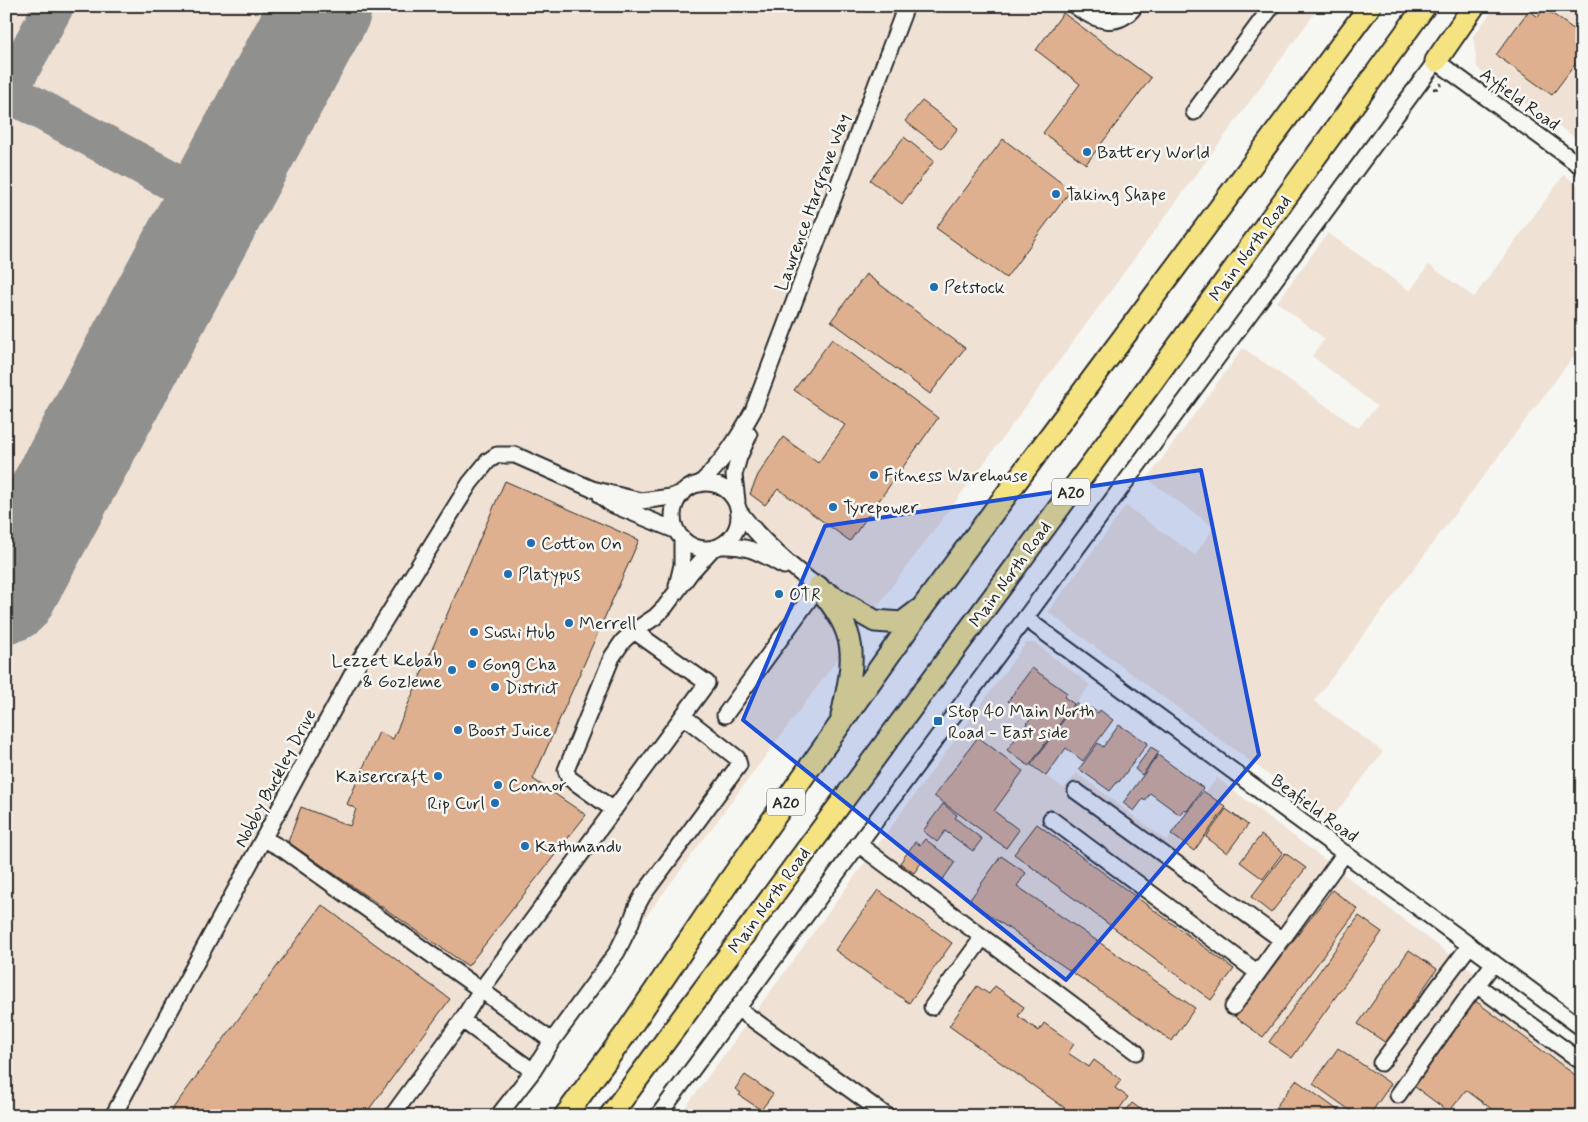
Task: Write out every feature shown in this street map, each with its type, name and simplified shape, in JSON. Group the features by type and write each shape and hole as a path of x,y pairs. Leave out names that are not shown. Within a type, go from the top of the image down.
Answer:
{"highway":[{"name":"A20","path":"565,1116 627,1032 730,880 925,604 1370,6"},
{"name":"Main North Road","path":"610,1116 1158,374 1425,6"},
{"path":"1436,61 1474,6"},
{"path":"814,584 875,621 902,623 925,604"},
{"path":"814,584 834,608 846,627 852,654 848,690 841,724"}],"street":[{"name":"Lawrence Hargrave Way","path":"700,484 731,449 753,411 906,6"},
{"path":"1075,6 1086,14 1105,20 1121,19 1131,12 1135,6"},
{"path":"1194,112 1272,6"},
{"path":"658,1116 1436,61"},
{"name":"Ayfield Road","path":"1436,61 1582,168"},
{"name":"Lawrence Hargrave Way","path":"738,507 734,475 739,457 749,437 753,411"},
{"name":"Nobby Buckley Drive","path":"113,1116 360,660 470,483 488,460 497,455 515,455 592,489 641,501 670,497 684,492"},
{"path":"674,597 682,565 679,535 674,523 675,506 684,492 692,486 709,483 718,485 726,490 749,524 769,545 814,584"},
{"name":"Nobby Buckley Drive","path":"592,489 611,504 679,535"},
{"path":"614,810 570,778 566,770 612,657 634,631 655,617 674,597 691,572 717,547 734,535 739,519 738,507"},
{"path":"679,535 696,548 734,545 752,549 814,584"},
{"path":"724,715 814,584"},
{"name":"Beafield Road","path":"1025,618 1582,1028"},
{"path":"392,1116 707,683 634,631"},
{"path":"498,1116 533,1071 552,1041 617,952 643,895 739,765 737,758 683,716"},
{"path":"1076,791 1282,940"},
{"path":"1051,820 1258,973"},
{"path":"264,839 289,854 552,1041"},
{"path":"858,844 1136,1052"},
{"path":"1233,1007 1345,853"},
{"path":"932,1007 983,937"},
{"path":"1381,1063 1470,945"},
{"path":"1398,1095 1494,963"},
{"path":"1478,986 1582,1062"},
{"path":"737,1008 887,1116"},
{"path":"462,1020 533,1071"}],"highlighted area":[{"path":"1201,470 1259,755 1066,980 743,720 825,526"}],"shaded area":[{"path":"6,6 1320,6 984,463 497,1116 6,1116"},
{"path":"1496,6 1582,6 1582,142 1489,79 1477,67 1473,36"},
{"path":"1564,175 1582,188 1582,345 1314,701 1383,752 1330,820 1048,612 1126,506 1195,555 1214,527 1147,479 1243,348 1358,428 1377,406 1312,356 1325,339 1277,302 1328,233 1410,291 1429,265 1474,297"},
{"path":"1026,643 1035,643 1090,685 1030,765 1064,788 1077,773 1167,841 1217,778 1582,1055 1582,1116 679,1116"}],"building":[{"path":"1544,8 1582,35 1582,55 1552,95 1496,55 1529,10 1538,17"},
{"path":"1063,13 1151,78 1086,164 1043,133 1080,84 1036,50"},
{"path":"922,101 958,128 942,149 905,121"},
{"path":"904,137 934,161 902,204 870,180"},
{"path":"1003,139 1071,190 1006,278 936,228"},
{"path":"866,274 965,348 930,394 831,321"},
{"path":"832,339 938,418 850,541 778,489 765,505 750,494 758,475 783,437 818,463 845,425 794,390"},
{"name":"District","path":"505,481 639,540 533,779 586,815 468,966 288,842 301,807 350,826 356,809 347,804 379,732 393,739"},
{"path":"1032,668 1067,693 1064,697 1074,704 1029,766 1007,750 1031,718 1008,701"},
{"path":"1076,703 1084,709 1082,711 1087,715 1091,708 1098,713 1100,710 1113,720 1083,761 1066,748 1046,776 1031,765"},
{"path":"1119,725 1148,743 1110,791 1079,769 1098,743 1103,747"},
{"path":"978,737 1023,771 994,811 1019,830 1006,848 934,796"},
{"path":"1151,747 1159,752 1142,775 1135,769"},
{"path":"1158,755 1203,788 1187,811 1184,809 1180,815 1150,793 1145,801 1143,799 1134,811 1123,803"},
{"path":"1203,791 1226,807 1194,851 1171,834"},
{"path":"943,804 957,815 955,818 982,839 973,851 945,831 937,842 923,831"},
{"path":"1226,809 1248,825 1227,853 1206,837"},
{"path":"1037,824 1234,969 1211,1000 1014,854"},
{"path":"1261,835 1283,852 1263,879 1240,862"},
{"path":"925,839 955,862 943,879 921,863 914,873 900,863 915,842 920,845"},
{"path":"1285,853 1306,868 1271,913 1251,897"},
{"path":"1001,856 1026,873 1017,886 1195,1008 1172,1041 969,901"},
{"path":"878,890 952,943 909,1003 835,950"},
{"path":"1332,890 1358,909 1263,1037 1235,1017"},
{"path":"322,905 450,999 364,1116 178,1116 171,1111"},
{"path":"1359,916 1382,932 1292,1058 1269,1042"},
{"path":"1409,950 1437,969 1386,1043 1358,1024"},
{"path":"977,986 989,994 995,986 1024,1007 1018,1016 1039,1031 1044,1023 1074,1044 1068,1053 1089,1067 1094,1060 1121,1080 1115,1088 1128,1097 1114,1116 1076,1116 949,1026"},
{"path":"1474,1000 1582,1080 1582,1116 1501,1116 1466,1090 1449,1112 1411,1084"},
{"path":"1338,1048 1391,1084 1369,1116 1358,1116 1313,1084"},
{"path":"745,1075 773,1094 761,1110 739,1095 741,1093 735,1089"},
{"path":"1296,1080 1346,1116 1277,1116 1272,1112"},
{"path":"1132,1103 1150,1116 1122,1116"},
{"path":"171,1111 178,1116 167,1116"}],"taxiway":[{"path":"6,95 54,6"},
{"path":"8,92 215,204"}],"runway":[{"path":"6,593 322,6"}],"place":[{"name":"Battery World","path":"1087,152"},
{"name":"Taking Shape","path":"1056,194"},
{"name":"Petstock","path":"934,287"},
{"name":"Fitness Warehouse","path":"874,475"},
{"name":"Tyrepower","path":"833,507"},
{"name":"Cotton On","path":"531,543"},
{"name":"Platypus","path":"508,574"},
{"name":"OTR","path":"779,594"},
{"name":"Merrell","path":"569,623"},
{"name":"Sushi Hub","path":"474,632"},
{"name":"Gong Cha","path":"472,664"},
{"name":"Lezzet Kebab & Gozleme","path":"452,670"},
{"name":"District","path":"495,687"},
{"name":"Stop 40 Main North Road - East side","path":"938,721"},
{"name":"Boost Juice","path":"458,730"},
{"name":"Kaisercraft","path":"438,776"},
{"name":"Connor","path":"498,785"},
{"name":"Rip Curl","path":"495,803"},
{"name":"Kathmandu","path":"525,846"}]}
